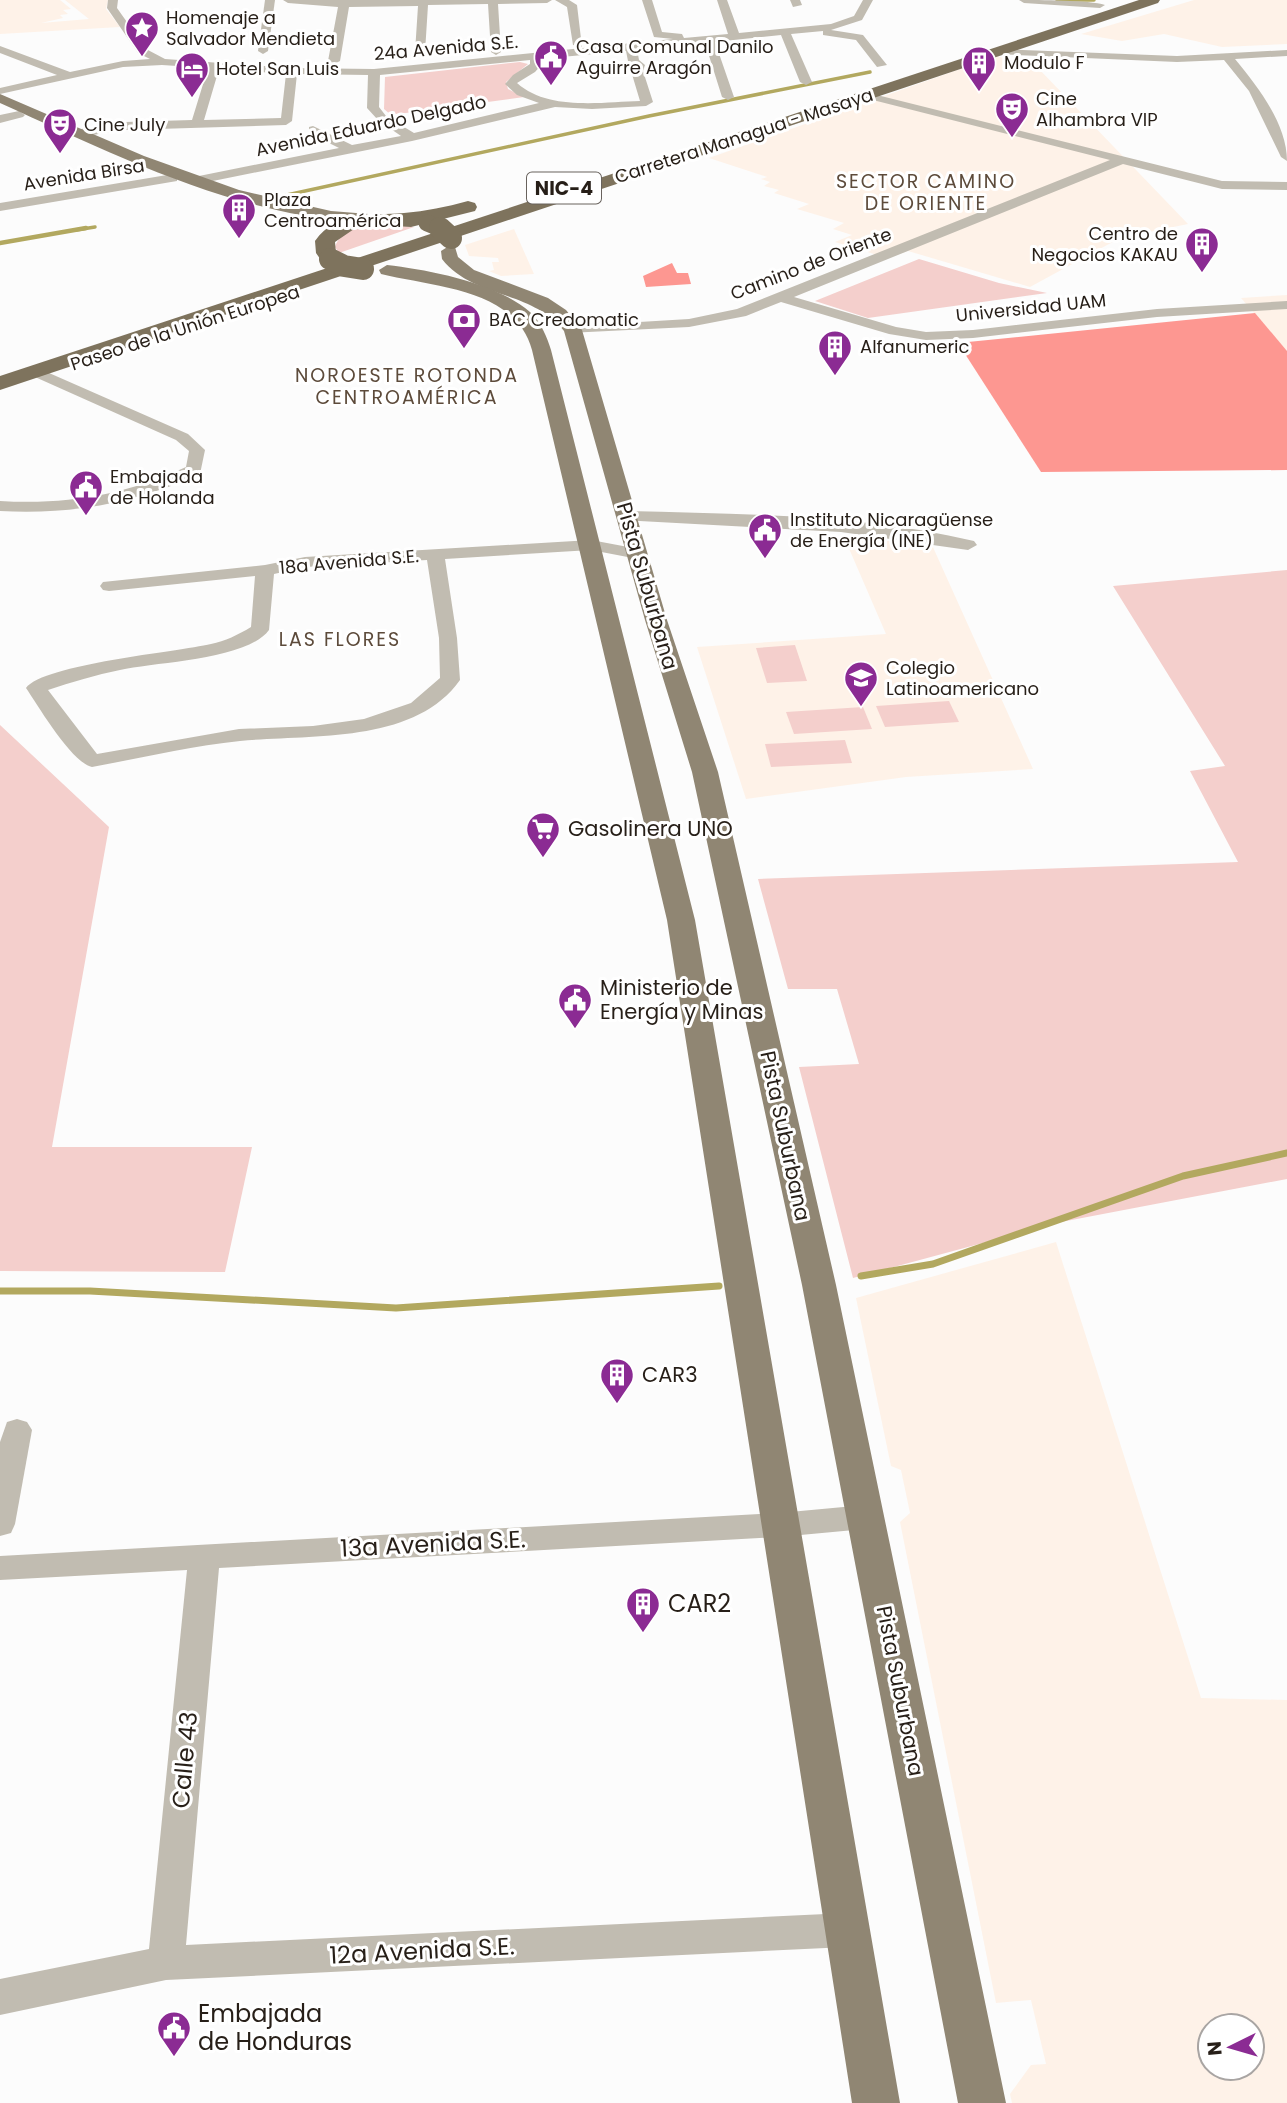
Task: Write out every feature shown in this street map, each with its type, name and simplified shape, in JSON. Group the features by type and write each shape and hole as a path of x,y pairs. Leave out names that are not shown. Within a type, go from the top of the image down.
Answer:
{"highway":[{"name":"Carretera Managua - Masaya","path":"328,258 831,108 1153,0"},
{"name":"Carretera Managua - Masaya","path":"328,258 800,106 1107,2"},
{"name":"Carretera Managua - Masaya","path":"511,194 800,106"},
{"path":"0,363 305,262 328,258 340,264 374,270 422,266 465,236 831,108"},
{"path":"328,258 328,235 336,229 351,224 437,215 486,202"},
{"path":"386,220 427,223 446,231 451,244"},
{"name":"Paseo de la Unión Europea","path":"0,373 328,258"},
{"name":"Paseo de la Unión Europea","path":"0,386 328,258"},
{"name":"Paseo de la Unión Europea","path":"0,386 374,270"}],"main road":[{"path":"0,98 79,133 198,180 293,211 330,217 386,220"},
{"path":"0,106 173,178 312,225 324,236 328,258"},
{"path":"451,244 450,259 462,271 542,302 560,314 573,330"},
{"name":"Pista Suburbana","path":"374,270 436,277 485,292 523,315 535,331 591,545 681,920 876,2103"},
{"path":"485,292 524,308 550,327 573,330"},
{"name":"Pista Suburbana","path":"573,330 586,383 705,772 819,1285 982,2103"}],"street":[{"path":"113,0 112,8 142,51 122,64"},
{"path":"262,51 271,0"},
{"path":"288,0 344,4 387,1 423,3 547,0"},
{"path":"560,0 572,5 578,45"},
{"path":"647,0 658,35 678,36 680,43"},
{"path":"722,0 735,38"},
{"name":"24a Avenida S.E.","path":"142,51 163,62 298,71 374,72 446,67 820,29 849,23 858,18 868,0"},
{"path":"1024,0 1107,2"},
{"path":"494,1 496,52"},
{"path":"1049,1 1064,8 1070,15"},
{"path":"420,52 423,3"},
{"path":"334,61 344,4"},
{"path":"820,29 828,34 859,37 881,65"},
{"path":"785,33 806,82"},
{"path":"709,40 728,97"},
{"path":"1035,40 1033,45 1056,55"},
{"path":"534,58 537,62 533,70 513,80 511,84 524,94 551,104 646,103 637,71 639,65 634,61 631,47"},
{"path":"0,49 69,76"},
{"path":"1000,52 1177,59 1287,53"},
{"path":"1227,56 1254,90 1287,157"},
{"path":"79,133 105,127 286,121 298,71 334,61 418,60 436,62 446,67"},
{"path":"0,91 122,64 163,62"},
{"path":"197,123 214,66"},
{"path":"374,72 373,108 382,118 412,137"},
{"path":"869,96 1222,185 1287,186"},
{"name":"Avenida Eduardo Delgado","path":"198,180 412,137 551,104"},
{"path":"0,119 19,115"},
{"path":"313,130 351,149"},
{"path":"1085,151 1100,170 1159,171"},
{"name":"Camino de Oriente","path":"573,330 706,321 783,298 1122,160"},
{"name":"Avenida Birsa","path":"0,206 173,178"},
{"name":"Universidad UAM","path":"783,298 894,331 926,336 973,334 1157,313 1287,305"},
{"path":"1157,313 1216,304 1287,299"},
{"path":"0,506 108,501 146,491 194,470 197,450 181,437 40,374"},
{"name":"18a Avenida S.E.","path":"109,586 265,570 304,562 591,545 631,532 737,520 919,536 968,545"},
{"name":"18a Avenida S.E.","path":"591,545 631,532"},
{"path":"265,570 260,630 246,640 224,648 129,662 74,675 36,688 64,728 92,761 239,735 313,732 367,725 418,707 450,680 449,638 435,554"},
{"path":"0,1524 17,1430"},
{"name":"13a Avenida S.E.","path":"0,1568 779,1525 865,1517"},
{"name":"Calle 43","path":"166,1963 204,1556"},
{"name":"12a Avenida S.E.","path":"0,1997 166,1963 847,1930"}],"shaded area":[{"path":"0,0 60,0 71,9 63,10 68,14 60,15 63,18 41,23 89,19 65,0 108,0 106,9 120,27 0,34"},
{"path":"1194,0 1287,0 1287,44 1222,47 1164,34 1122,41 1081,34"},
{"path":"997,56 1039,69 1188,224 1120,238 1030,287 908,251 887,258 835,242 852,235 833,229 844,223 797,209 809,204 774,193 779,190 764,186 770,182 761,179 767,177 709,158"},
{"path":"520,62 528,64 506,82 508,89 524,97 391,115 384,109 385,77"},
{"path":"379,224 414,227 339,253 335,247 347,232"},
{"path":"514,229 534,274 501,276 489,271 494,270 492,262 499,262 498,258 469,256 465,245"},
{"path":"919,259 999,283 1047,293 868,318 815,301"},
{"path":"672,263 677,273 688,273 691,284 646,287 643,276"},
{"path":"1287,295 1287,351 1241,298"},
{"path":"1255,313 1287,351 1287,470 1041,472 958,343"},
{"name":"Colegio Latinoamericano","path":"844,537 932,545 1033,769 906,777 746,799 697,647 886,634"},
{"path":"1287,570 1287,1179 1061,1222 853,1278 799,1067 859,1064 837,989 788,989 758,879 1238,862 1190,771 1225,766 1113,586"},
{"path":"795,645 807,681 767,683 756,648"},
{"path":"949,701 959,722 885,727 876,706"},
{"path":"863,707 872,729 794,734 786,712"},
{"path":"0,725 109,827 52,1147 252,1147 225,1272 0,1271"},
{"path":"845,740 852,763 771,767 765,744"},
{"path":"1056,1242 1201,1698 1287,1700 1287,2103 1012,2103 1010,2094 1031,2065 1046,2064 1031,2000 996,2003 900,1522 910,1513 901,1470 891,1466 856,1298"}],"waterway":[{"path":"1057,0 1094,0"},
{"path":"273,198 649,116 870,72"},
{"path":"76,230 95,227"},
{"path":"0,243 86,228"},
{"path":"861,1276 933,1264 1183,1176 1287,1153"},
{"path":"0,1291 90,1291 396,1308 719,1286"}],"place":[{"name":"Homenaje a Salvador Mendieta","path":"142,58"},
{"name":"Casa Comunal Danilo Aguirre Aragón","path":"551,87"},
{"name":"Modulo F","path":"979,93"},
{"name":"Hotel San Luis","path":"192,99"},
{"name":"Cine Alhambra VIP","path":"1012,139"},
{"name":"Cine July","path":"60,155"},
{"name":"Plaza Centroamérica","path":"239,240"},
{"name":"Centro de Negocios KAKAU","path":"1202,274"},
{"name":"BAC Credomatic","path":"464,350"},
{"name":"Alfanumeric","path":"835,377"},
{"name":"Embajada de Holanda","path":"86,517"},
{"name":"Instituto Nicaragüense de Energía (INE)","path":"765,560"},
{"name":"Colegio Latinoamericano","path":"861,708"},
{"name":"Gasolinera UNO","path":"543,859"},
{"name":"Ministerio de Energía y Minas","path":"575,1030"},
{"name":"CAR3","path":"617,1405"},
{"name":"CAR2","path":"643,1634"},
{"name":"Embajada de Honduras","path":"174,2058"}],"district":[{"name":"SECTOR CAMINO DE ORIENTE","path":"926,192"},
{"name":"NOROESTE ROTONDA CENTROAMÉRICA","path":"407,386"},
{"name":"LAS FLORES","path":"340,639"}]}
